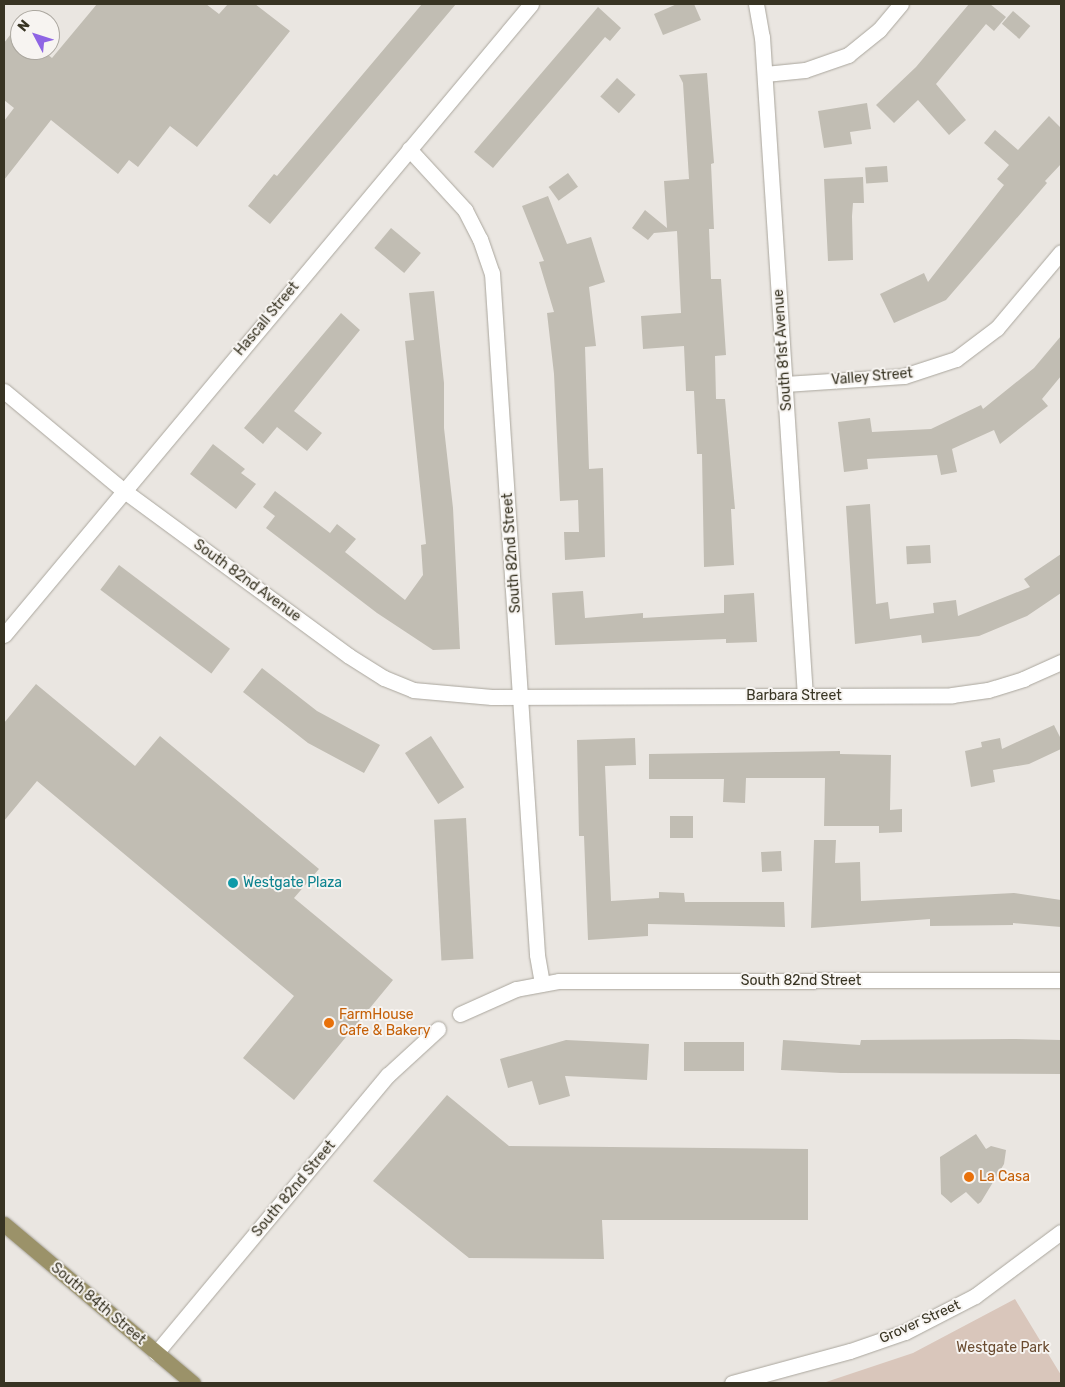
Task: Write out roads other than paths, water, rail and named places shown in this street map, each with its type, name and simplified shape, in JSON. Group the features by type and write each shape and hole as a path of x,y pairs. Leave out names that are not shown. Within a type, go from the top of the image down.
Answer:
{"main road":[{"name":"South 84th Street","path":"4,1224 194,1383"}],"street":[{"name":"Hascall Street","path":"4,635 123,490 531,4"},
{"name":"South 81st Avenue","path":"756,4 765,74 805,696"},
{"path":"765,74 805,70 848,55 879,30 901,4"},
{"name":"South 82nd Street","path":"409,149 448,188 465,210 480,238 492,273 537,955 542,984"},
{"name":"Valley Street","path":"785,384 904,376 956,359 997,328 1061,252"},
{"name":"South 82nd Avenue","path":"4,391 123,490 384,678 413,690 436,695 521,697"},
{"name":"Barbara Street","path":"521,697 952,695 988,690 1022,680 1061,662"},
{"name":"South 82nd Street","path":"460,1014 516,990 559,981 1061,980"},
{"name":"South 82nd Street","path":"156,1353 388,1075 438,1029"},
{"name":"Grover Street","path":"732,1383 850,1351 905,1332 975,1296 1061,1232"}],"place":[{"name":"Westgate Plaza","path":"233,883"},
{"name":"FarmHouse Cafe & Bakery","path":"329,1023"},
{"name":"La Casa","path":"969,1177"}],"park label":[{"name":"Westgate Park","path":"1003,1348"}]}
